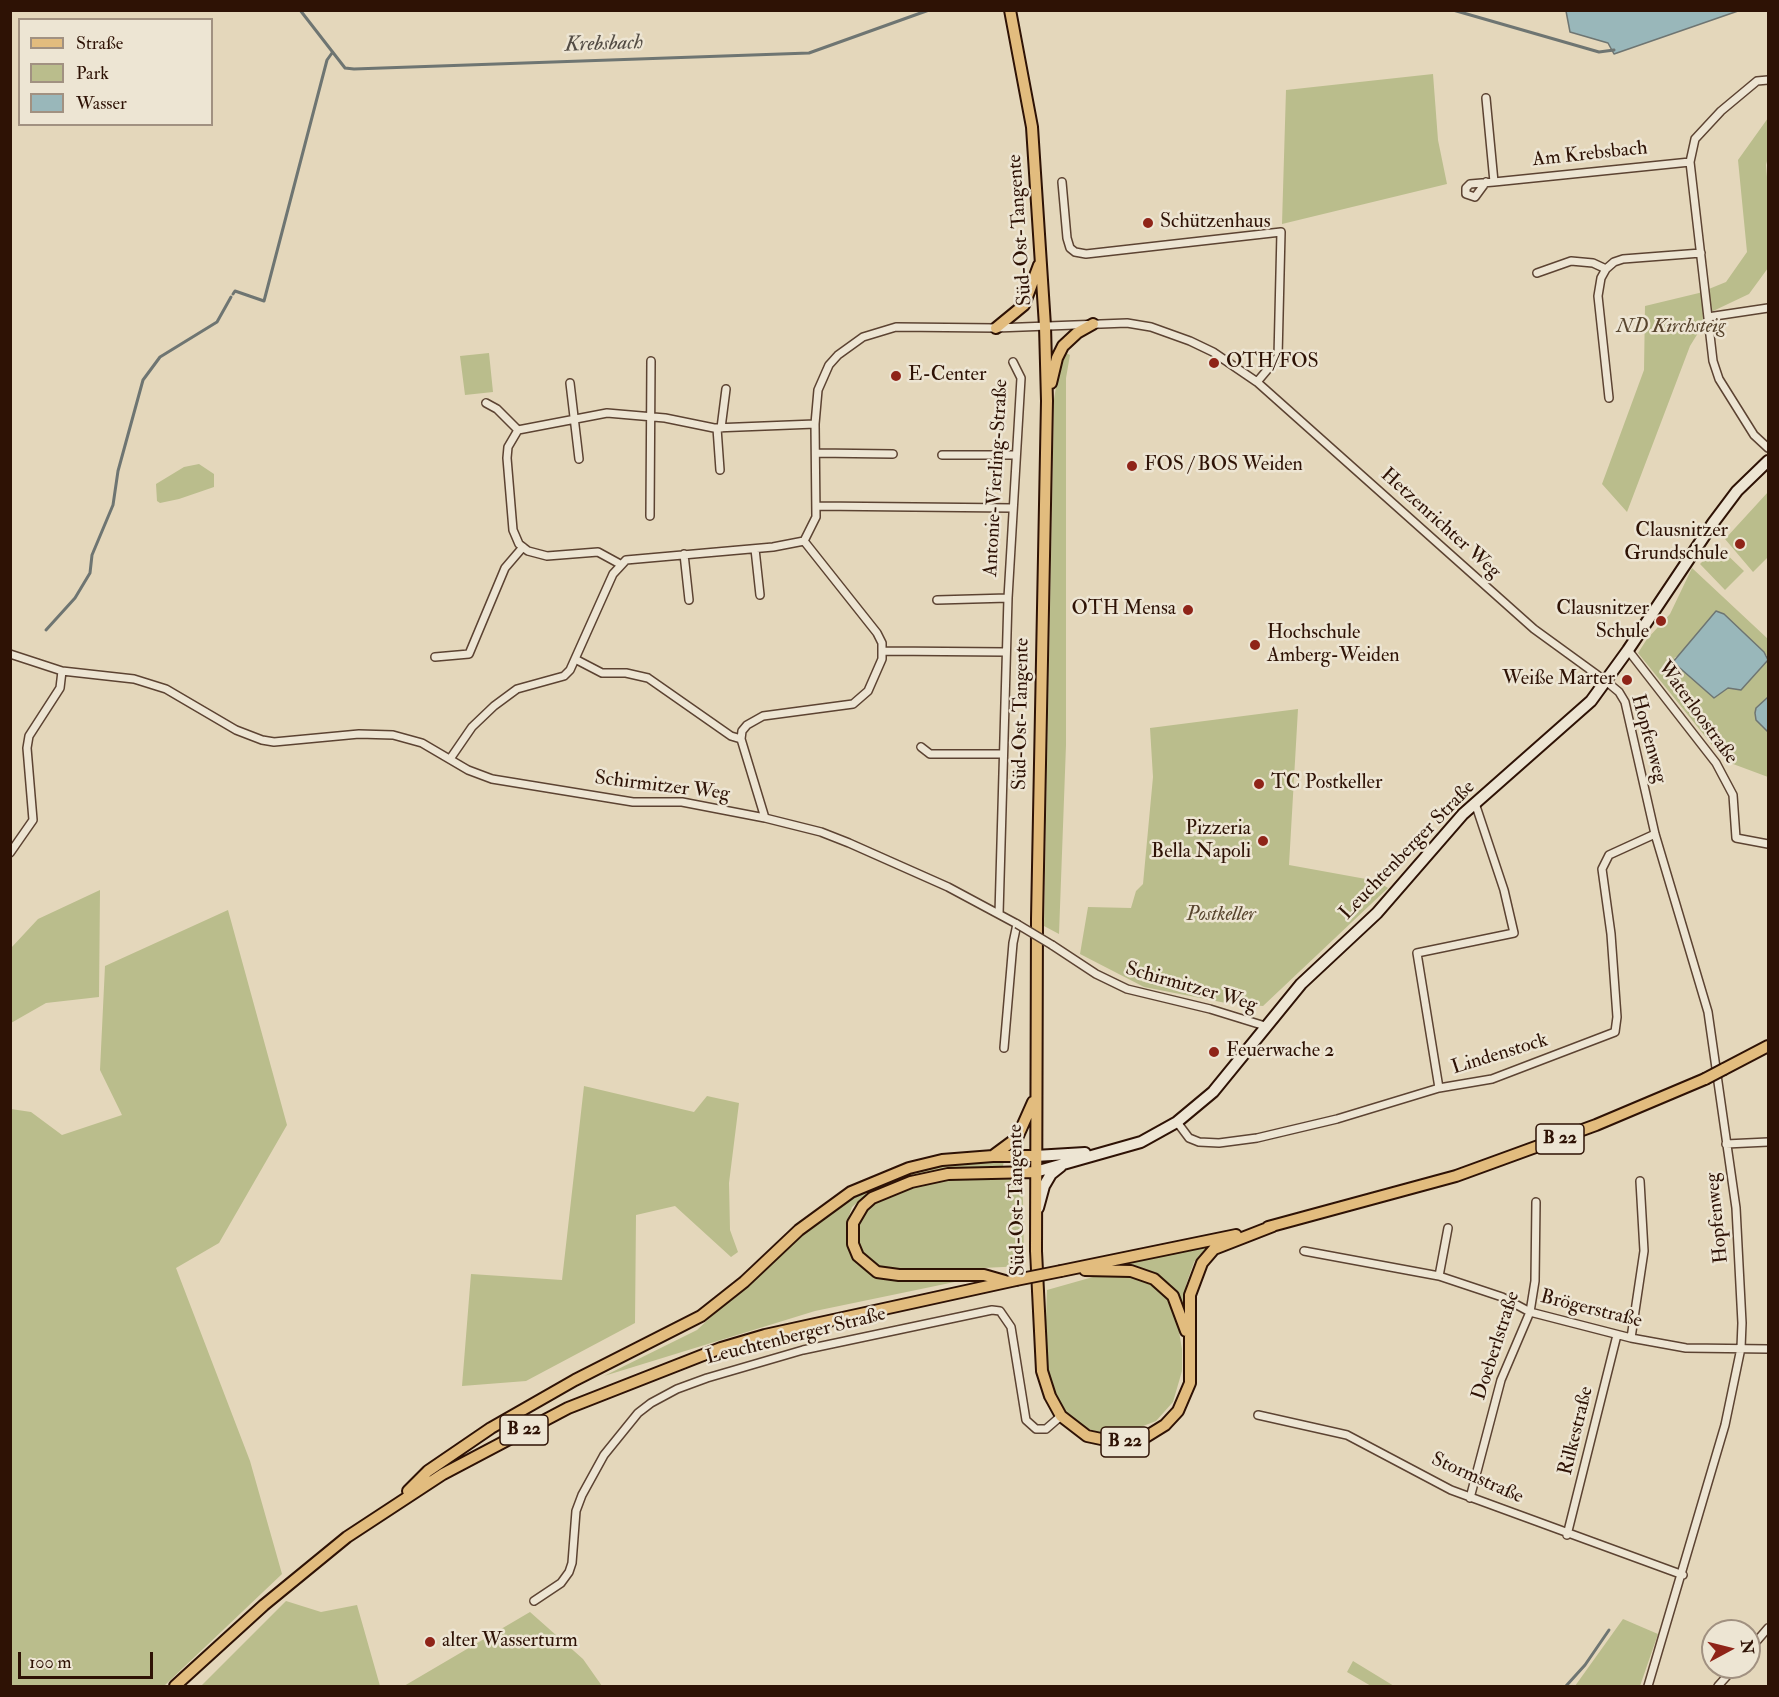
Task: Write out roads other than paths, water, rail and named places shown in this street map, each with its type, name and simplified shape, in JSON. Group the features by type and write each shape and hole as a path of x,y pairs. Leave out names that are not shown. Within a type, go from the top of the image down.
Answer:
{"main road":[{"name":"Süd-Ost-Tangente","path":"1011,13 1032,127 1045,326 1047,401 1035,1217 1042,1371 1050,1396 1062,1416"},
{"path":"996,328 1024,305 1042,256"},
{"path":"1047,401 1057,358 1063,346 1077,333 1093,324"},
{"name":"B 22","path":"175,1686 285,1587 347,1537 398,1502 464,1462 568,1408 721,1348 809,1323 1273,1226 1412,1190 1506,1159 1607,1121 1705,1079 1768,1046"},
{"path":"993,1156 1017,1138 1035,1097"},
{"path":"398,1502 428,1471 456,1450 574,1380 701,1316 722,1301 799,1230 851,1192 909,1168 942,1160 993,1156 1035,1156"},
{"path":"1012,1281 984,1275 877,1272 858,1256 853,1244 853,1223 863,1206 872,1198 911,1182 948,1174 1035,1172"},
{"name":"B 22","path":"1062,1416 1078,1431 1097,1440 1132,1441 1154,1433 1178,1412 1190,1383 1190,1295 1202,1263 1214,1249 1273,1226"},
{"name":"B 22","path":"1074,1269 1131,1270 1154,1279 1173,1296 1191,1346"}],"street":[{"path":"1768,80 1758,81 1721,111 1695,139 1690,162 1713,362 1719,379 1754,435 1768,448"},
{"name":"Am Krebsbach","path":"1486,98 1490,182 1690,162"},
{"path":"1062,182 1066,238 1070,248 1075,252 1097,252 1281,232 1278,357 1257,382"},
{"path":"1609,398 1598,296 1600,278 1614,262 1623,259 1701,253"},
{"path":"1537,273 1571,261 1593,263 1606,269"},
{"path":"1708,317 1768,308"},
{"name":"Hetzenrichter Weg","path":"804,541 816,517 815,424 818,390 829,365 838,355 863,337 896,327 996,328 1127,324 1151,327 1213,352 1257,382 1534,629 1607,682"},
{"path":"650,516 651,361"},
{"name":"Antonie-Vierling-Straße","path":"999,914 1001,754 1012,508 1021,378 1013,362"},
{"path":"570,383 579,459"},
{"path":"720,470 719,428 726,388"},
{"path":"486,403 497,409 518,430"},
{"path":"620,564 598,552 547,556 536,554 523,547 513,530 507,458 508,447 518,430 607,413 651,416 719,428 815,424"},
{"path":"816,453 893,454"},
{"path":"942,455 1016,455"},
{"name":"Leuchtenberger Straße","path":"1035,1172 1141,1142 1177,1122 1213,1092 1300,984 1377,913 1449,828 1576,716 1607,682 1713,523 1737,491 1768,461"},
{"path":"816,506 1012,508"},
{"path":"450,759 472,727 494,706 518,689 564,676 577,660 610,580 620,564 636,558 755,549 791,545 804,541 877,633 883,651 868,691 853,704 763,716 747,724 741,731 741,739 765,818"},
{"path":"435,657 469,654 505,568 523,547"},
{"path":"755,549 760,595"},
{"path":"684,554 689,600"},
{"name":"Antonie-Vierling-Straße","path":"937,600 1008,598"},
{"name":"Waterloostraße","path":"1628,650 1716,762 1733,795 1736,837 1768,844"},
{"path":"883,651 1006,652"},
{"path":"10,654 62,671 60,688 29,736 33,820 10,853"},
{"path":"577,660 602,673 626,673 648,678 731,736 741,739"},
{"name":"Schirmitzer Weg","path":"62,671 145,682 166,689 247,736 274,742 386,734 422,743 492,779 633,802 682,802 765,818 821,832 948,887 1017,924 1096,974 1127,989 1210,1009 1265,1026"},
{"name":"Hopfenweg","path":"1607,682 1619,692 1625,702 1655,834 1708,1012 1740,1247 1742,1348 1725,1425 1683,1575 1648,1686"},
{"path":"921,747 930,754 1001,754"},
{"path":"1438,1088 1417,953 1514,933 1504,890 1475,803"},
{"name":"Lindenstock","path":"1177,1122 1189,1138 1207,1144 1257,1138 1337,1119 1438,1088 1492,1079 1615,1032 1617,1017 1611,934 1602,869 1609,855 1655,834"},
{"path":"1004,1048 1013,943 1017,924"},
{"path":"1726,1144 1768,1142"},
{"name":"Leuchtenberger Straße","path":"1035,1156 1112,1151"},
{"path":"1035,1217 1044,1186 1051,1174 1063,1164"},
{"path":"1631,1338 1644,1251 1640,1181"},
{"name":"Doeberlstraße","path":"1470,1498 1501,1380 1530,1312 1535,1281 1536,1202"},
{"path":"1439,1276 1448,1228"},
{"name":"Brögerstraße","path":"1304,1251 1439,1276 1502,1297 1530,1312 1631,1338 1686,1348 1768,1348"},
{"name":"Leuchtenberger Straße","path":"534,1601 561,1583 569,1572 576,1511 582,1494 604,1455 638,1413 651,1402 707,1378 802,1350 992,1310 1000,1311 1011,1327 1026,1420 1036,1429 1047,1429 1062,1416"},
{"name":"Rilkestraße","path":"1567,1535 1617,1335"},
{"name":"Stormstraße","path":"1258,1415 1347,1435 1470,1498 1567,1535 1683,1575"}],"water":[{"path":"1566,10 1738,11 1614,54 1608,43 1570,32"},
{"path":"1716,611 1724,614 1764,652 1768,660 1741,690 1728,688 1714,698 1673,662"},
{"path":"1768,697 1768,732 1756,720 1755,713 1756,708"}],"waterway":[{"name":"Krebsbach","path":"300,10 345,68 354,69 809,53 929,10"},
{"name":"Krebsbach","path":"1453,10 1599,52 1614,50"},
{"path":"233,294 235,291 264,301 327,60 332,53"},
{"path":"46,630 75,598 90,573 92,555 113,505 118,471 143,380 160,357 217,322 231,297"},
{"path":"1566,1686 1585,1665 1609,1630"}],"place":[{"name":"Schützenhaus","path":"1148,223"},
{"name":"OTH/FOS","path":"1214,363"},
{"name":"E-Center","path":"896,376"},
{"name":"FOS / BOS Weiden","path":"1132,466"},
{"name":"Clausnitzer Grundschule","path":"1740,544"},
{"name":"OTH Mensa","path":"1188,610"},
{"name":"Clausnitzer Schule","path":"1661,621"},
{"name":"Hochschule Amberg-Weiden","path":"1255,645"},
{"name":"Weiße Marter","path":"1627,680"},
{"name":"TC Postkeller","path":"1259,784"},
{"name":"Pizzeria Bella Napoli","path":"1263,841"},
{"name":"Feuerwache 2","path":"1214,1052"},
{"name":"alter Wasserturm","path":"430,1642"}],"park label":[{"name":"ND Kirchsteig","path":"1671,328"},
{"name":"Postkeller","path":"1221,916"}]}
